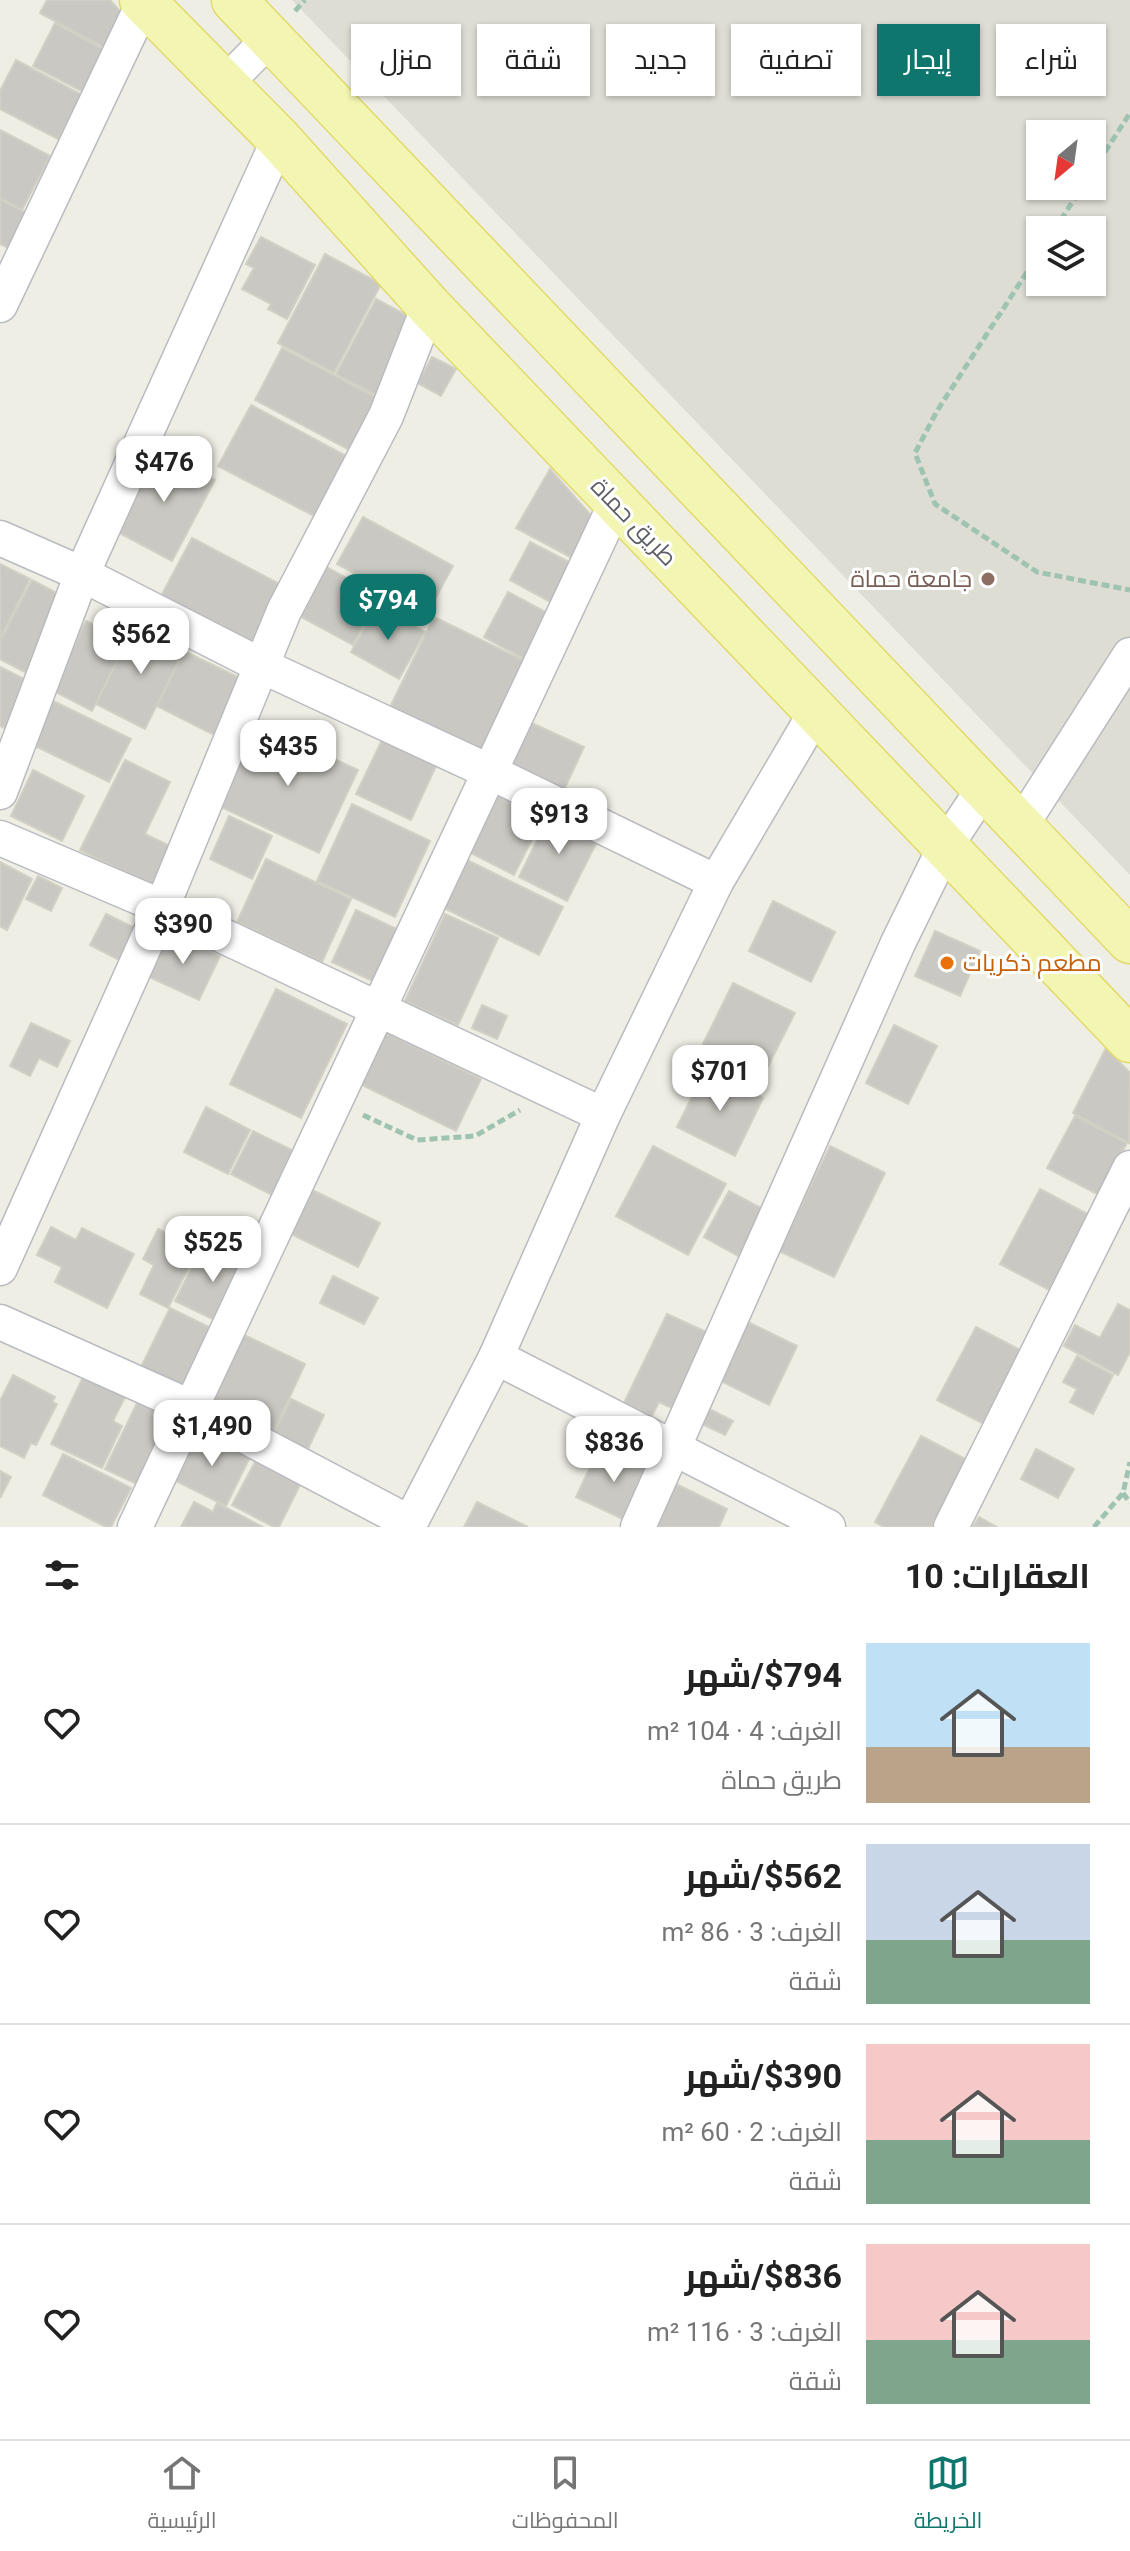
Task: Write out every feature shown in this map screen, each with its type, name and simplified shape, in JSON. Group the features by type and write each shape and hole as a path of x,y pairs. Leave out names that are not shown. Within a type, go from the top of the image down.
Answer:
{"main road":[{"path":"234,0 1130,941"},
{"name":"طريق حماة","path":"143,1 279,139 429,306 1130,1040"}],"street":[{"path":"0,305 143,1"},
{"path":"225,84 270,38"},
{"path":"0,792 82,574 279,139"},
{"path":"0,1268 162,907 284,611 386,416 429,306"},
{"path":"135,1527 616,503"},
{"path":"0,538 82,574 260,665 716,882"},
{"path":"1020,827 1130,655"},
{"path":"0,1322 190,1407 409,1525 496,1357 603,1115 716,882 816,712"},
{"path":"638,1527 898,943 945,847 984,788"},
{"path":"0,838 162,907 378,1006 603,1115"},
{"path":"951,1527 1130,1168"},
{"path":"496,1357 828,1527"}],"path":[{"path":"1106,150 1130,113"},
{"path":"1026,274 937,411 915,453 935,504 1037,572 1130,590"},
{"path":"333,1102 417,1140 475,1136 555,1091"},
{"path":"1094,1527 1123,1493 1130,1462"},
{"path":"1123,1493 1130,1503"}],"shaded area":[{"name":"جامعة حماة","path":"292,0 1130,0 1130,875 384,96 461,96 461,24 351,24 351,62"}],"building":[{"path":"47,0 110,0 129,21 114,53 40,13"},
{"path":"55,23 113,54 91,96 33,66"},
{"path":"16,60 82,95 58,139 0,109 0,91"},
{"path":"0,130 50,156 22,210 0,198"},
{"path":"0,199 32,216 14,251 0,244"},
{"path":"261,237 315,265 287,319 268,309 271,304 242,289 254,268 246,264"},
{"path":"325,254 381,284 334,373 278,343"},
{"path":"376,299 419,322 379,397 336,374"},
{"path":"282,348 383,401 355,453 255,400"},
{"path":"432,357 456,369 441,396 418,383"},
{"path":"251,405 348,457 316,517 218,466"},
{"path":"155,448 215,480 172,561 112,529"},
{"path":"550,469 595,520 576,560 516,528"},
{"path":"363,517 453,566 423,621 383,599 388,591 337,564"},
{"path":"192,538 287,588 257,646 161,596"},
{"path":"530,542 573,564 552,603 510,580"},
{"path":"0,564 30,579 0,639"},
{"path":"323,565 379,596 353,645 296,614"},
{"path":"32,580 70,600 30,675 0,659 0,641"},
{"path":"508,592 551,615 526,660 484,637"},
{"path":"377,605 425,632 399,679 351,652"},
{"path":"434,617 533,665 489,755 390,707"},
{"path":"86,621 127,641 92,711 52,690"},
{"path":"136,624 185,648 145,729 96,704"},
{"path":"184,651 246,681 218,737 157,706"},
{"path":"0,667 32,683 8,730 0,726"},
{"path":"49,699 131,739 109,782 27,742"},
{"path":"523,719 584,747 563,792 503,763"},
{"path":"257,723 358,770 319,853 219,806"},
{"path":"383,738 437,764 411,820 356,794"},
{"path":"125,760 170,782 145,834 174,848 154,887 80,850"},
{"path":"33,770 84,796 62,841 11,816"},
{"path":"496,788 546,812 514,875 465,850"},
{"path":"352,804 430,841 395,917 317,881"},
{"path":"551,812 600,836 567,901 519,877"},
{"path":"229,816 272,836 252,879 210,859"},
{"path":"266,859 351,899 322,962 237,922"},
{"path":"467,860 563,907 539,955 444,908"},
{"path":"0,862 32,879 7,930 0,926"},
{"path":"38,876 62,888 51,911 26,899"},
{"path":"773,901 835,932 811,982 749,951"},
{"path":"356,910 403,932 379,984 332,962"},
{"path":"106,914 141,931 125,963 90,945"},
{"path":"445,914 498,938 458,1025 405,1001"},
{"name":"مطعم ذكريات","path":"935,931 980,951 960,996 915,976"},
{"path":"167,932 220,956 199,1000 147,976"},
{"path":"733,983 795,1013 761,1080 700,1050"},
{"path":"276,989 347,1024 301,1118 230,1084"},
{"path":"482,1005 507,1016 497,1039 472,1028"},
{"path":"31,1023 70,1041 57,1067 39,1058 30,1076 10,1066"},
{"path":"894,1025 937,1046 908,1104 866,1083"},
{"path":"385,1032 481,1079 456,1131 360,1084"},
{"path":"1106,1048 1130,1073 1129,1143 1073,1113"},
{"path":"705,1070 763,1098 735,1156 677,1127"},
{"path":"206,1107 250,1130 228,1174 184,1152"},
{"path":"1075,1116 1127,1143 1099,1195 1047,1168"},
{"path":"253,1131 298,1153 276,1197 231,1174"},
{"path":"653,1146 726,1184 688,1255 616,1216"},
{"path":"830,1146 885,1173 834,1277 779,1251"},
{"path":"308,1188 380,1223 358,1267 287,1232"},
{"path":"1040,1189 1091,1216 1051,1291 1000,1264"},
{"path":"729,1191 774,1215 749,1262 704,1237"},
{"path":"51,1227 76,1240 82,1228 134,1254 107,1308 55,1282 62,1267 37,1255"},
{"path":"158,1229 198,1249 168,1308 140,1294 154,1265 143,1259"},
{"path":"204,1243 252,1267 223,1324 175,1301"},
{"path":"333,1276 378,1298 364,1324 320,1303"},
{"path":"1118,1304 1130,1310 1130,1352 1118,1375 1064,1346 1075,1325 1100,1338"},
{"path":"170,1308 215,1330 186,1390 141,1367"},
{"path":"667,1314 715,1336 678,1411 659,1402 652,1416 624,1403"},
{"path":"744,1320 797,1346 769,1405 715,1378"},
{"path":"976,1327 1024,1352 986,1425 937,1400"},
{"path":"240,1333 305,1364 274,1431 209,1400"},
{"path":"1077,1356 1113,1375 1093,1414 1070,1402 1077,1389 1063,1382"},
{"path":"13,1375 55,1397 52,1402 57,1404 36,1445 31,1443 24,1458 0,1446 0,1401"},
{"path":"84,1375 126,1395 113,1421 122,1426 102,1468 51,1444"},
{"path":"291,1399 324,1415 307,1451 273,1435"},
{"path":"138,1401 173,1418 141,1486 105,1469"},
{"path":"709,1409 733,1421 725,1435 702,1424"},
{"path":"198,1431 250,1457 226,1506 174,1480"},
{"path":"921,1436 967,1460 931,1527 884,1527 875,1522"},
{"path":"600,1446 653,1472 629,1522 576,1497"},
{"path":"1036,1449 1074,1469 1058,1498 1021,1479"},
{"path":"63,1454 131,1488 111,1527 43,1495"},
{"path":"256,1460 301,1483 279,1527 232,1505"},
{"path":"0,1471 11,1477 0,1498"},
{"path":"672,1482 727,1509 719,1527 651,1527"},
{"path":"194,1502 213,1512 217,1503 263,1527 181,1527"},
{"path":"477,1502 528,1527 464,1527"},
{"path":"979,1517 995,1526 973,1527"}],"place":[{"name":"جامعة حماة","path":"988,579"},
{"name":"مطعم ذكريات","path":"947,963"}]}
